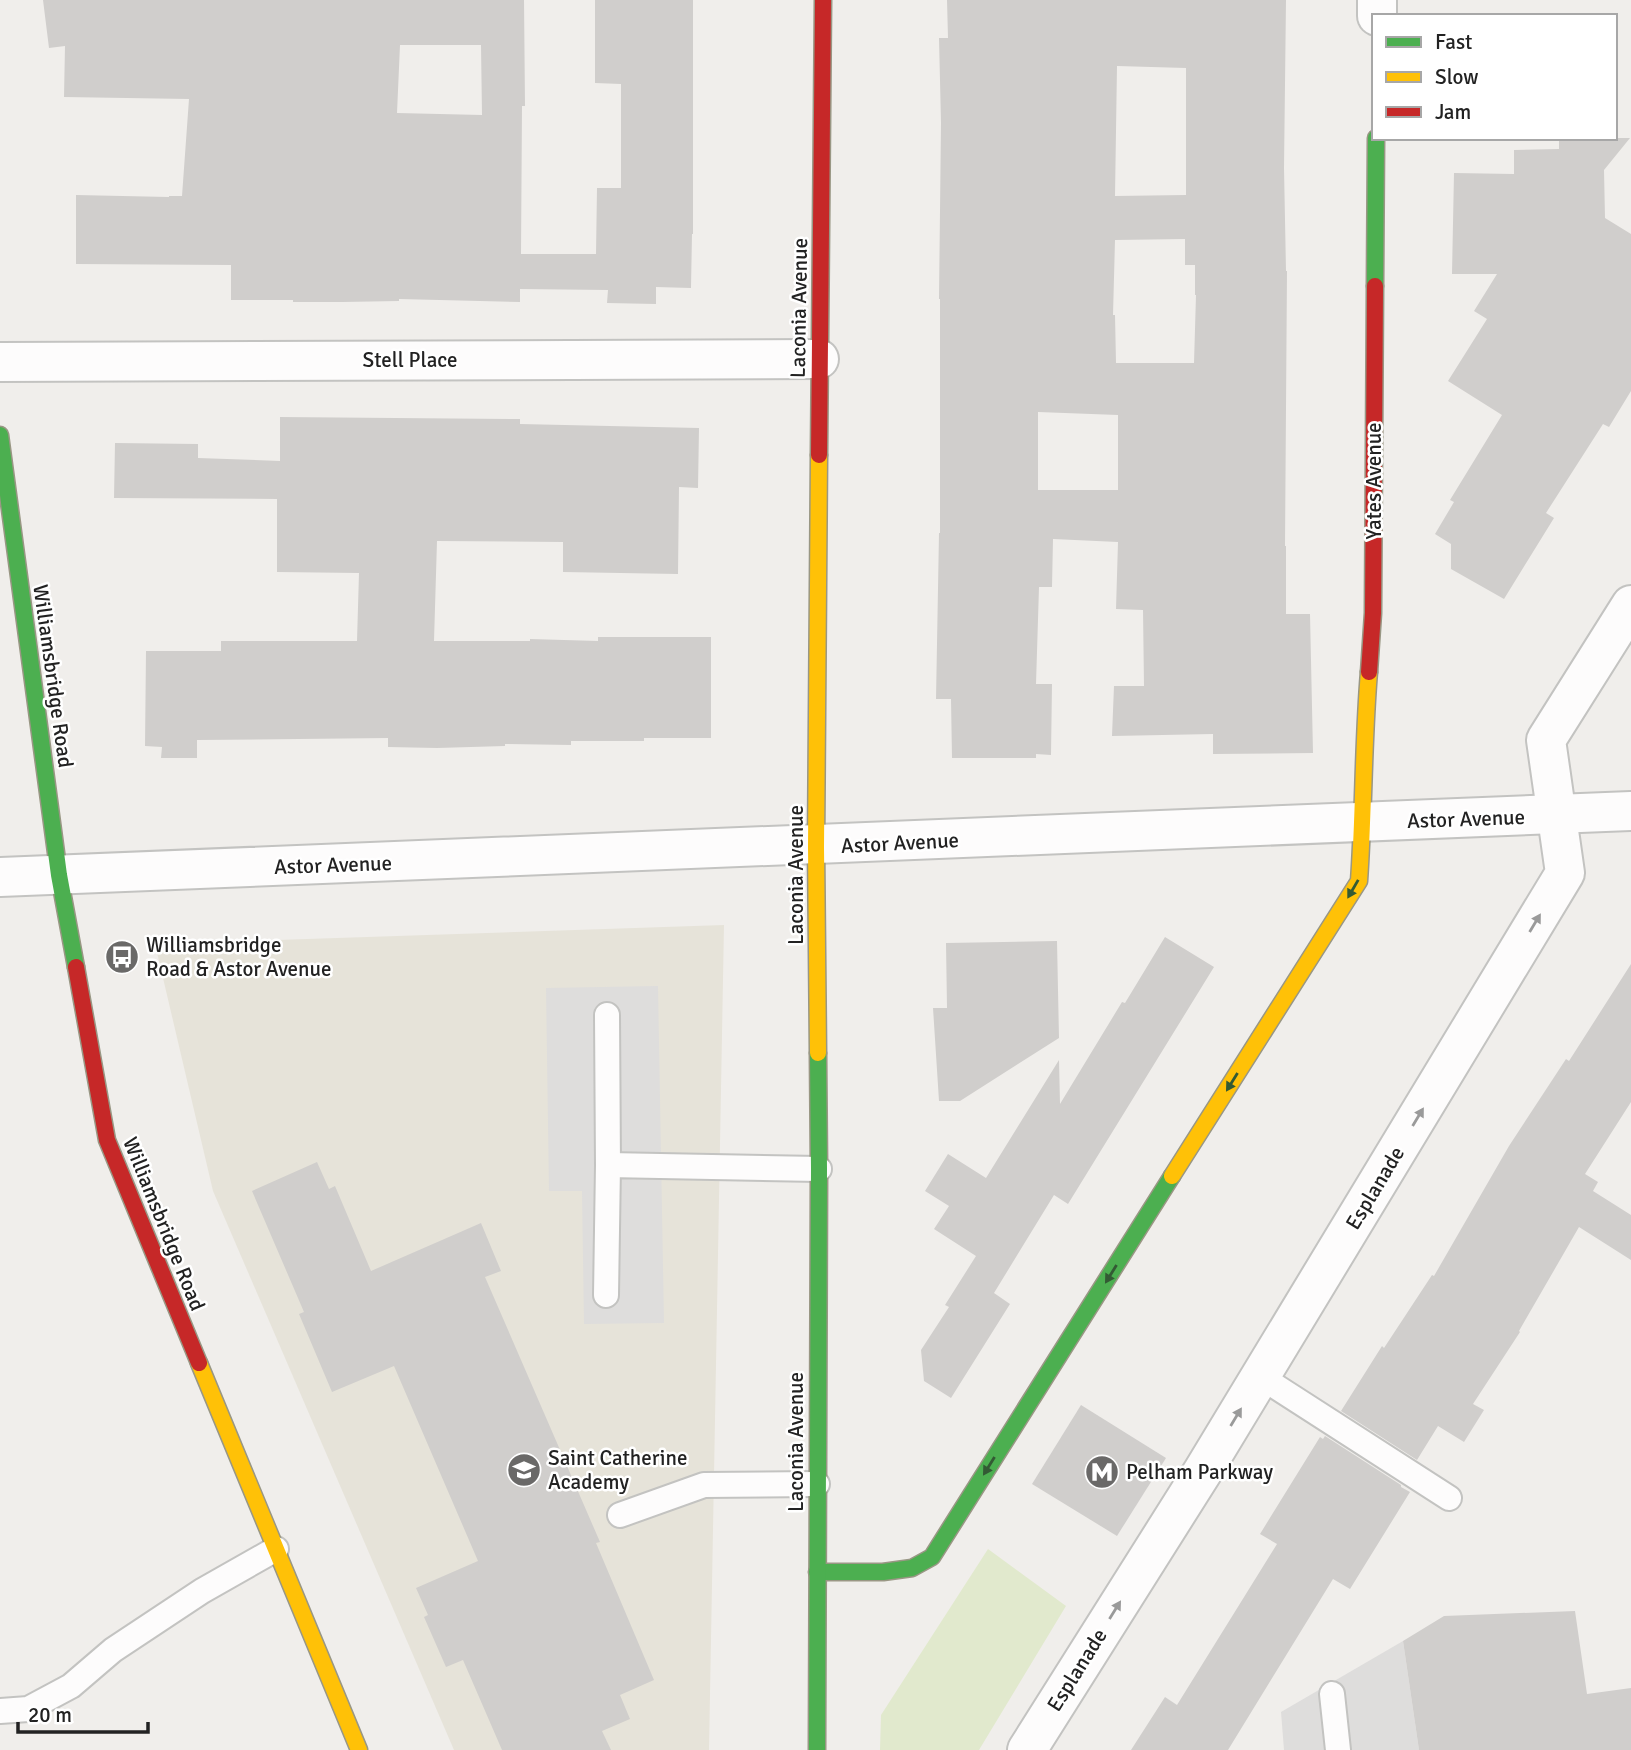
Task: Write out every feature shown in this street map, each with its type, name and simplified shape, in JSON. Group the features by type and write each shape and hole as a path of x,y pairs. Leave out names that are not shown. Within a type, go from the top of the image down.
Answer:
{"street":[{"name":"Laconia Avenue","path":"817,1750 819,1169 816,847 823,0"},
{"name":"Yates Avenue","path":"1363,823 1365,721 1373,613 1376,140"},
{"name":"Stell Place","path":"0,362 819,359"},
{"name":"Williamsbridge Road","path":"0,435 4,499 59,875 107,1140 359,1750"},
{"name":"Esplanade","path":"1027,1750 1261,1377 1565,873 1546,740 1631,605"},
{"name":"Astor Avenue","path":"0,877 816,847 1631,811"},
{"path":"817,1572 892,1571 912,1568 932,1557 1359,881 1363,823"}],"lane":[{"path":"606,1296 607,1015"},
{"path":"608,1165 819,1169"},
{"path":"1261,1377 1449,1498"},
{"path":"620,1516 704,1485 817,1484"},
{"path":"0,1710 28,1709 71,1686 113,1650 202,1591 276,1549"},
{"path":"1332,1694 1338,1750"}],"shaded area":[{"name":"Saint Catherine Academy","path":"724,925 709,1750 454,1750 213,1191 155,944"},
{"path":"658,986 664,1323 584,1324 582,1191 549,1191 546,988"},
{"path":"1403,1641 1419,1750 1284,1750 1281,1712"}],"green space":[{"path":"988,1549 1066,1606 979,1750 880,1750 881,1715"}],"building":[{"path":"43,0 524,0 525,106 522,106 521,254 596,254 597,188 621,188 621,84 595,83 595,0 693,0 691,288 656,287 656,304 607,303 608,290 520,289 520,302 399,299 342,302 231,300 231,265 76,264 76,195 182,196 189,99 64,97 65,46 49,48","holes":["400,45 481,45 482,115 397,113"]},
{"path":"947,0 1286,0 1286,614 1310,614 1313,753 1213,754 1213,734 1112,736 1114,686 1144,686 1143,610 1116,609 1118,542 1053,539 1052,587 1039,587 1036,684 1052,684 1051,755 1036,754 1036,758 952,758 951,699 936,699 940,533 939,38 948,38","holes":["1117,66 1186,68 1186,195 1115,196","1185,239 1185,265 1195,265 1194,363 1116,363 1113,315 1115,240","1038,412 1118,415 1118,490 1038,490"]},
{"path":"1630,138 1604,170 1605,218 1631,234 1631,391 1609,427 1603,424 1546,513 1554,518 1504,599 1451,569 1451,544 1435,534 1454,502 1450,500 1502,415 1448,381 1487,319 1474,311 1497,274 1452,274 1454,173 1514,174 1514,150 1559,149 1559,140"},
{"path":"280,417 520,419 520,424 699,428 698,488 679,487 678,574 563,572 563,542 437,541 434,641 598,641 598,637 711,637 711,738 644,738 644,741 571,741 571,745 505,744 437,748 388,747 388,738 197,740 197,758 161,758 162,747 145,746 146,651 221,651 221,641 357,641 359,573 277,572 277,499 114,498 115,443 198,444 198,458 280,461"},
{"path":"1165,937 1214,967 1068,1204 1054,1195 994,1293 1010,1304 951,1398 924,1381 921,1350 949,1307 945,1305 976,1256 934,1229 949,1206 925,1191 948,1154 986,1178 1059,1060 1060,1104"},
{"path":"1057,941 1059,1038 960,1101 939,1101 933,1008 947,1008 946,943"},
{"path":"1631,964 1631,1102 1585,1174 1598,1182 1593,1191 1631,1215 1631,1260 1579,1227 1520,1332 1473,1404 1484,1410 1464,1442 1438,1426 1417,1460 1341,1411 1382,1346 1384,1348 1432,1275 1434,1276 1509,1146 1566,1059 1569,1061"},
{"path":"317,1162 329,1189 335,1186 371,1271 481,1223 501,1271 485,1277 600,1542 596,1543 654,1680 620,1695 630,1719 602,1731 611,1750 502,1750 463,1660 446,1667 424,1617 428,1615 416,1588 478,1561 394,1366 332,1392 299,1314 304,1312 252,1191"},
{"path":"1081,1405 1166,1458 1117,1536 1032,1484"},
{"path":"1325,1436 1410,1492 1350,1589 1333,1579 1228,1750 1131,1750 1165,1697 1177,1705 1277,1544 1260,1534 1320,1437 1323,1439"},
{"path":"1575,1611 1587,1694 1631,1688 1631,1750 1419,1750 1403,1641 1444,1616"}],"traffic: fast":[{"path":"1375,286 1376,140"},
{"path":"0,435 59,875 76,967"},
{"path":"817,1750 818,1053"},
{"path":"817,1572 883,1572 912,1568 932,1557 1172,1176"}],"traffic: slow":[{"path":"818,1053 816,847 819,455"},
{"path":"1172,1176 1359,881 1369,672"},
{"path":"199,1363 359,1750"}],"traffic: jam":[{"path":"819,455 823,0"},
{"path":"1369,672 1373,613 1375,286"},
{"path":"76,967 107,1140 199,1363"}],"place":[{"name":"Williamsbridge Road & Astor Avenue","path":"122,957"},
{"name":"Saint Catherine Academy","path":"524,1470"},
{"name":"Pelham Parkway","path":"1102,1472"}]}
